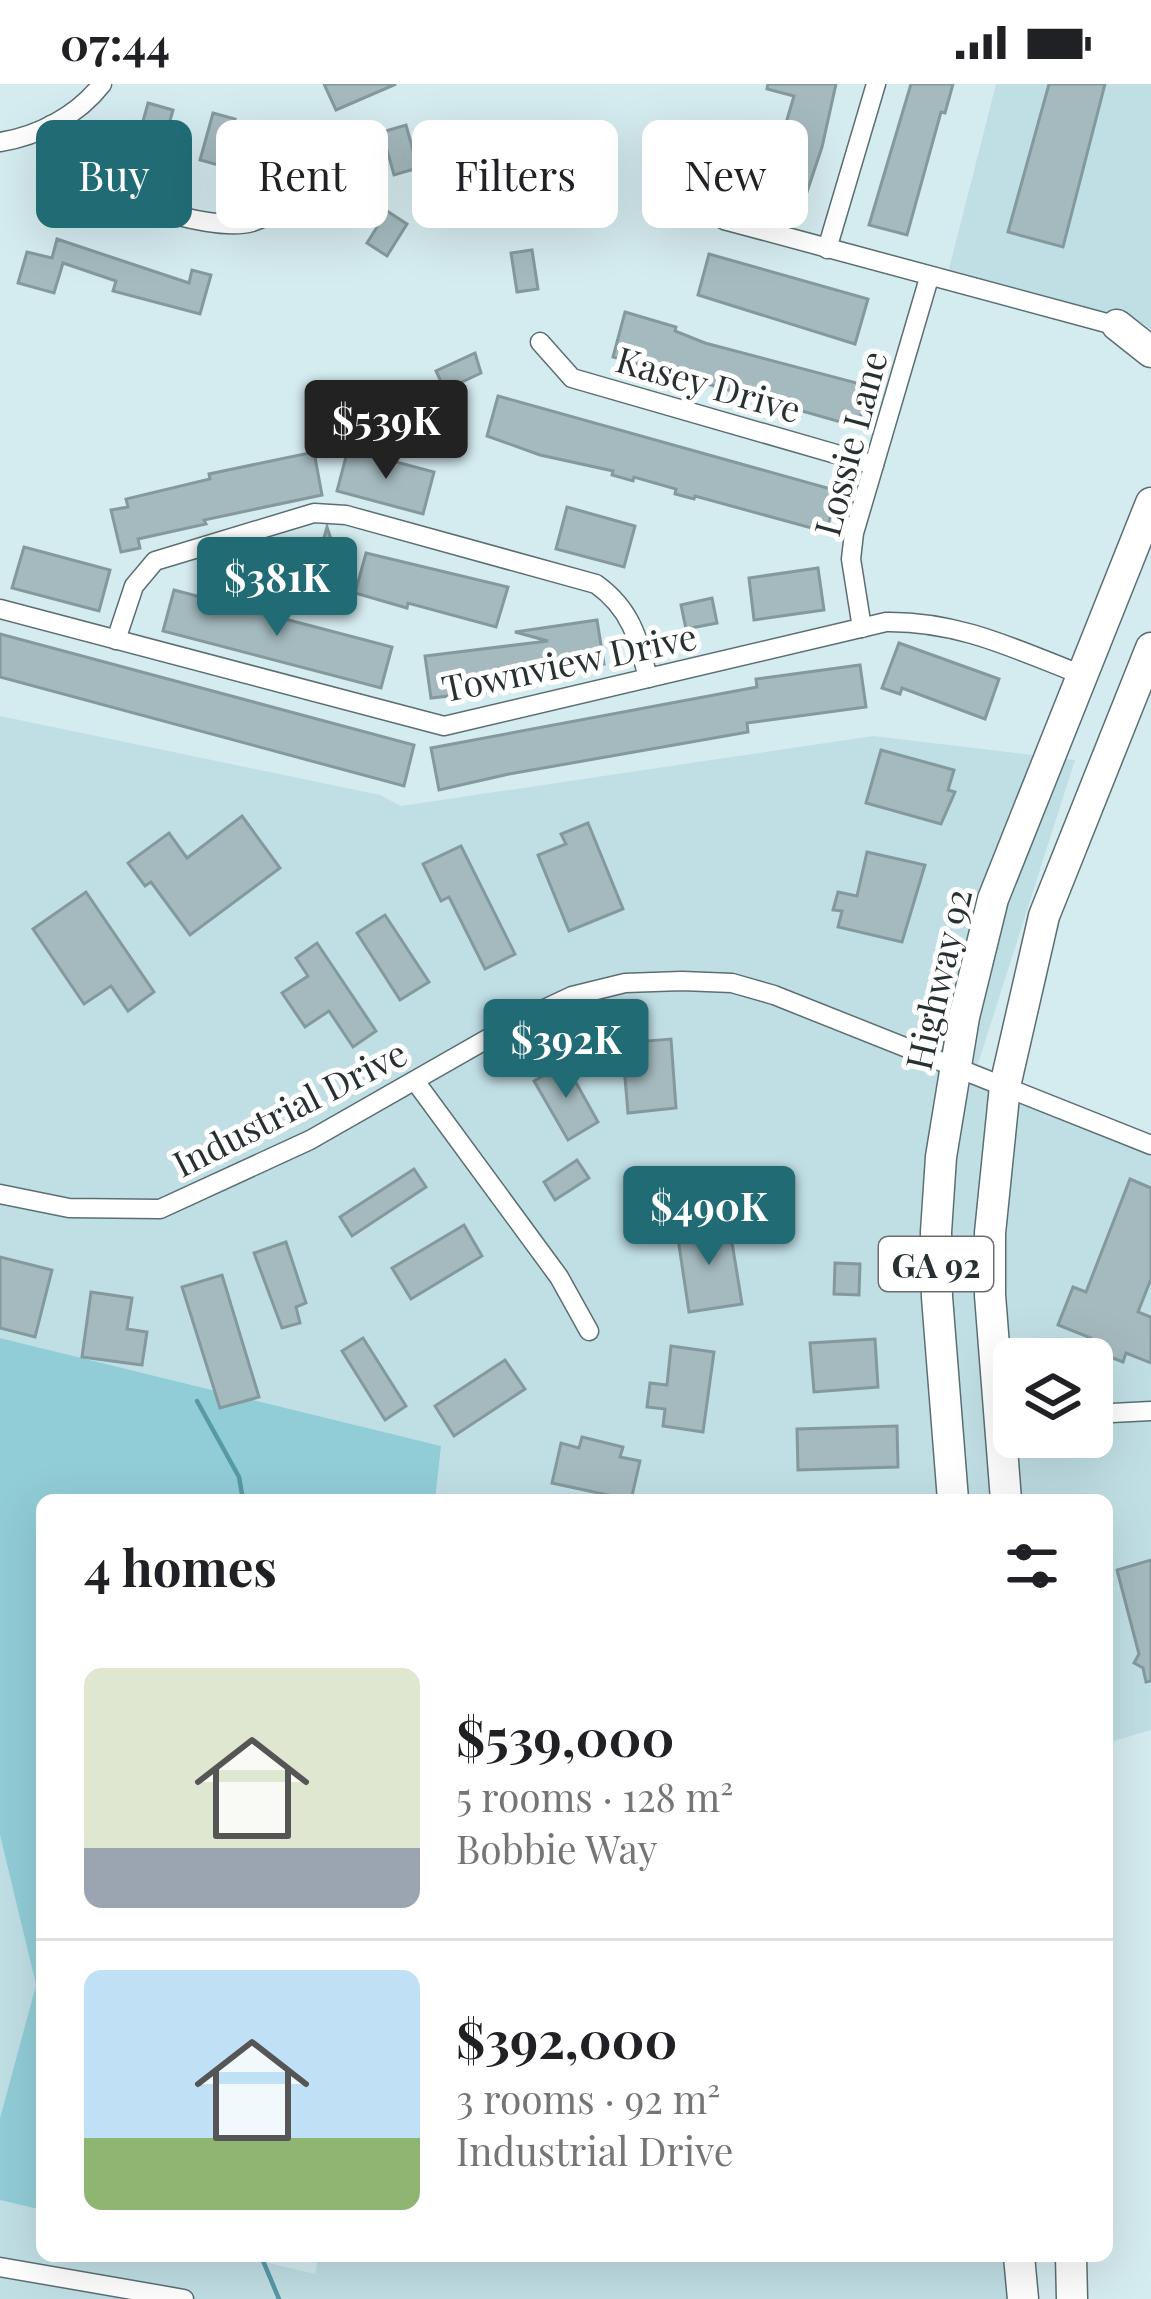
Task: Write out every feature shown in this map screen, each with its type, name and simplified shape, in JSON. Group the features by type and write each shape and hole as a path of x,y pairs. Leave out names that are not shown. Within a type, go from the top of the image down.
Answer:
{"main road":[{"path":"1117,325 1151,325"},
{"path":"1117,325 1151,352"},
{"name":"Highway 92","path":"952,1494 936,1232 954,1066 994,899 1151,503"},
{"name":"GA 92","path":"999,1338 990,1233 1005,1086 1044,916 1151,647"},
{"name":"GA 92","path":"1006,1494 1007,1458"},
{"path":"1020,2262 1023,2299"},
{"path":"1071,2262 1072,2299"}],"street":[{"path":"60,120 101,84"},
{"path":"827,249 876,84"},
{"path":"0,142 36,130"},
{"path":"752,228 1151,336"},
{"name":"Lossie Lane","path":"862,628 851,559 854,533 929,278"},
{"name":"Kasey Drive","path":"540,342 572,378 874,465"},
{"path":"116,640 134,586 155,561 314,513 346,515 596,584 614,597 635,625 648,678"},
{"name":"Townview Drive","path":"0,609 444,726 886,622 959,628 1082,675"},
{"name":"Industrial Drive","path":"0,1194 69,1208 160,1209 310,1140 572,996 625,983 732,983 773,994 1151,1145"},
{"path":"415,1081 559,1277 589,1331"},
{"path":"1113,1413 1151,1411"},
{"path":"0,2267 184,2299"}],"shaded area":[{"path":"996,84 1151,84 1151,329 946,281"},
{"path":"0,716 380,795 401,806 873,736 1075,760 975,1073 1151,1146 1151,1730 1113,1741 1113,1494 436,1494 440,1446 0,1338"},
{"path":"0,1338 441,1446 436,1494 36,1494 36,1985 0,1835"},
{"path":"0,1835 36,1985 0,2118"},
{"path":"36,1985 36,2209 0,2200 0,2118"},
{"path":"0,2200 36,2209 36,2262 264,2262 315,2274 318,2262 1005,2262 1010,2299 0,2299"}],"building":[{"path":"324,84 396,84 336,110"},
{"path":"768,84 836,84 808,189 808,120 787,120 794,96 767,89"},
{"path":"911,84 953,84 907,235 869,225"},
{"path":"1049,84 1105,84 1063,247 1008,232"},
{"path":"148,103 173,110 170,120 143,120"},
{"path":"213,113 235,119 216,120 216,164 200,160"},
{"path":"406,125 412,170 394,175 388,130"},
{"path":"388,212 407,224 387,256 367,243 376,228 388,228"},
{"path":"57,239 189,283 192,270 211,275 200,314 113,291 116,281 63,263 54,293 18,283 27,252 52,258"},
{"path":"532,250 538,289 517,292 511,253"},
{"path":"709,254 868,299 855,344 698,295"},
{"path":"625,312 676,327 675,331 705,343 868,386 858,427 613,357"},
{"path":"475,353 481,373 445,390 436,371"},
{"path":"498,396 838,491 826,532 675,494 676,489 540,455 487,436"},
{"path":"348,449 434,472 423,514 337,491"},
{"path":"314,452 322,495 204,520 206,524 138,539 140,548 121,552 111,510 128,507 126,499 210,479 209,474"},
{"path":"567,507 635,526 624,567 556,549"},
{"path":"327,527 343,576 275,596 264,556 324,538"},
{"path":"24,547 110,570 99,611 12,588"},
{"path":"366,553 508,587 496,627 355,593"},
{"path":"818,568 824,610 754,620 749,578"},
{"path":"174,590 392,647 381,688 163,631"},
{"path":"712,598 717,623 686,629 681,605"},
{"path":"597,620 604,664 518,677 520,688 431,698 425,656 548,641 515,632"},
{"path":"0,634 414,745 404,786 0,677"},
{"path":"899,643 999,679 985,719 902,688 900,694 882,688"},
{"path":"860,665 866,707 747,723 748,732 439,790 431,748 757,687 756,679"},
{"path":"881,750 954,770 948,790 955,792 941,824 866,803"},
{"path":"242,816 280,868 190,935 151,882 145,886 128,863 169,833 187,858"},
{"path":"588,823 623,909 569,931 538,855 566,844 561,834"},
{"path":"461,846 515,954 485,969 449,897 441,901 423,864"},
{"path":"867,852 925,865 902,942 838,927 842,911 833,910 838,892 857,896"},
{"path":"86,892 154,992 128,1011 111,986 84,1004 33,929"},
{"path":"385,915 429,982 400,1000 357,933"},
{"path":"317,943 376,1031 353,1047 329,1011 305,1027 282,993 308,976 296,958"},
{"path":"671,1039 676,1108 628,1113 622,1043"},
{"path":"565,1063 598,1122 568,1140 534,1081"},
{"path":"577,1160 589,1178 555,1200 544,1182"},
{"path":"414,1169 426,1187 352,1236 340,1217"},
{"path":"1130,1179 1151,1188 1151,1279 1138,1312 1151,1317 1151,1363 1126,1353 1123,1362 1113,1358 1113,1338 1091,1338 1058,1325 1073,1287 1086,1292"},
{"path":"729,1224 742,1304 689,1312 677,1232"},
{"path":"464,1225 482,1256 411,1299 392,1268"},
{"path":"286,1242 306,1303 296,1307 300,1323 282,1328 254,1253"},
{"path":"0,1257 52,1270 35,1337 0,1328"},
{"path":"835,1263 860,1264 859,1295 834,1294"},
{"path":"222,1275 259,1397 220,1408 182,1287"},
{"path":"91,1292 132,1298 127,1329 147,1332 142,1365 82,1357"},
{"path":"363,1338 406,1406 385,1420 342,1351"},
{"path":"875,1339 878,1387 814,1392 810,1343"},
{"path":"671,1346 714,1352 703,1432 663,1426 665,1409 647,1407 650,1383 667,1385"},
{"path":"505,1360 525,1389 454,1436 435,1406"},
{"path":"897,1426 898,1467 798,1470 797,1429"},
{"path":"582,1437 623,1447 620,1457 640,1461 632,1494 603,1494 552,1483 561,1443 579,1448"},
{"path":"1151,1560 1151,1681 1146,1682 1143,1668 1134,1663 1139,1654 1117,1570"}],"waterway":[{"path":"197,1401 239,1477 242,1494"},
{"path":"264,2262 279,2299"}]}
